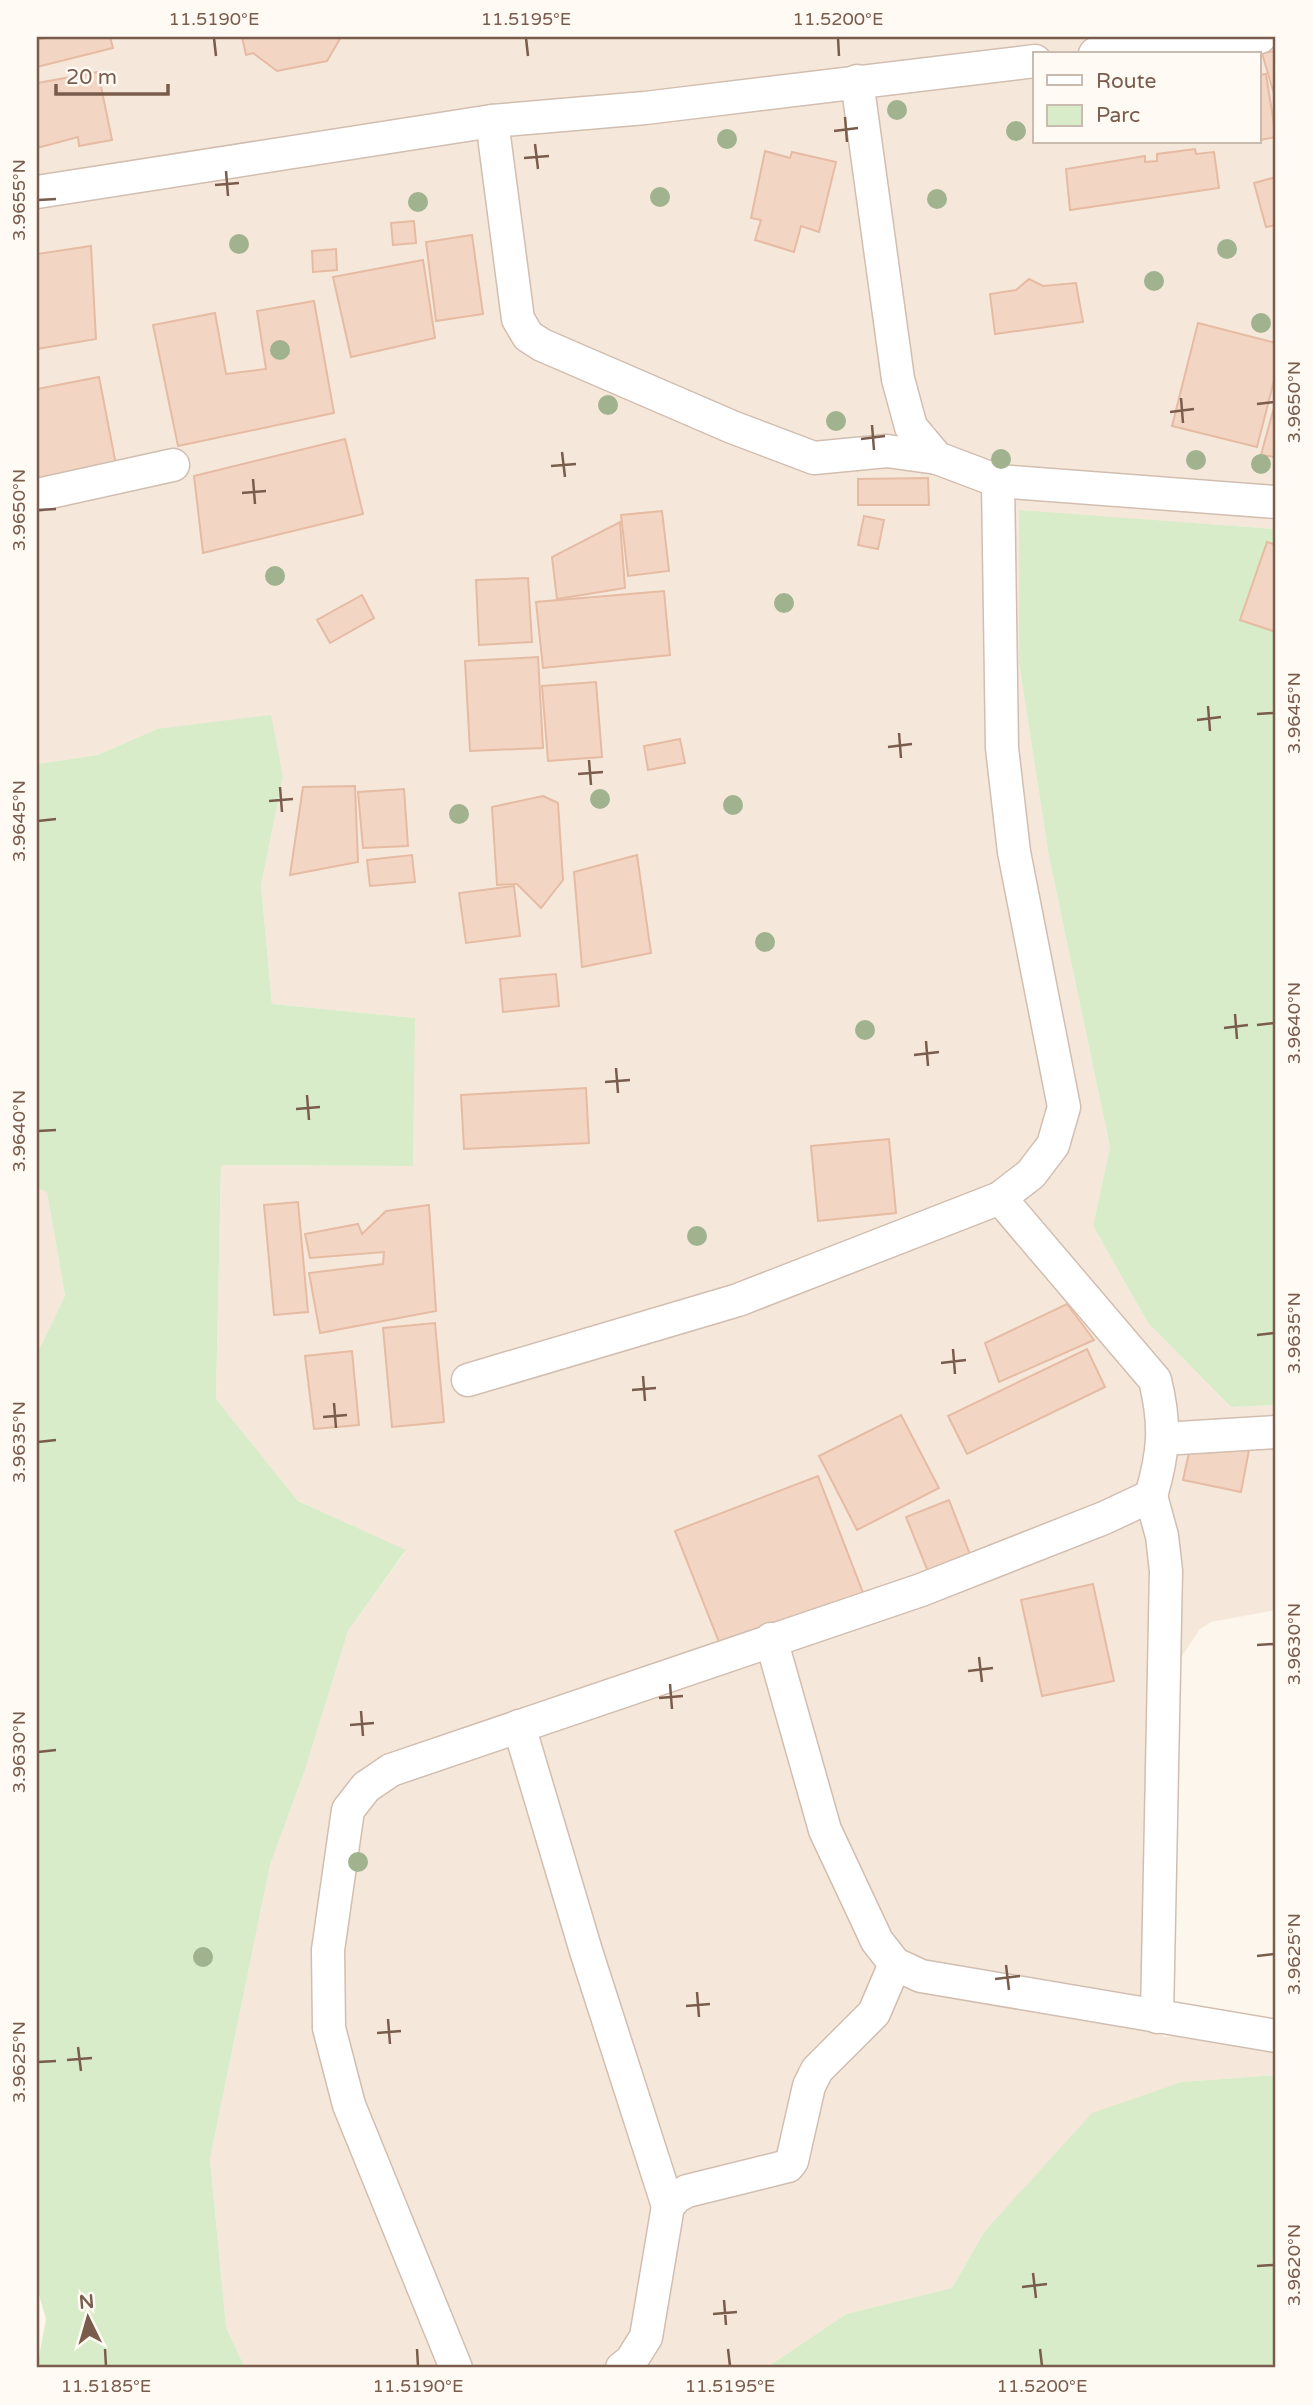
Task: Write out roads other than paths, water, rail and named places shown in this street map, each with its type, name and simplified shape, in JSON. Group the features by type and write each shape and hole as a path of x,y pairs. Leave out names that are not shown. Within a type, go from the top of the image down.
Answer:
{"street":[{"path":"1114,52 1260,37"},
{"path":"37,192 492,121 645,108 1033,61"},
{"path":"857,81 898,379 911,427 937,458"},
{"path":"492,121 518,319 528,336 542,345 732,427 814,458 887,451 937,458 998,481 1276,502"},
{"path":"37,495 173,465"},
{"path":"468,1380 738,1300 1000,1198 1031,1174 1053,1146 1064,1107 1014,852 1002,748 998,481"},
{"path":"1000,1198 1155,1380 1162,1408 1163,1439 1159,1469 1151,1496 1162,1536 1167,1571 1157,2017"},
{"path":"1163,1439 1276,1433"},
{"path":"456,2368 349,2105 329,2028 328,1950 348,1810 366,1787 391,1770 921,1590 1104,1518 1151,1496"},
{"path":"771,1639 825,1830 877,1941 895,1964 921,1976 1276,2036"},
{"path":"519,1726 586,1951 668,2206 646,2337 631,2361 622,2368"},
{"path":"668,2206 687,2190 788,2166 792,2161 809,2085 817,2070 874,2013 895,1964"}]}
